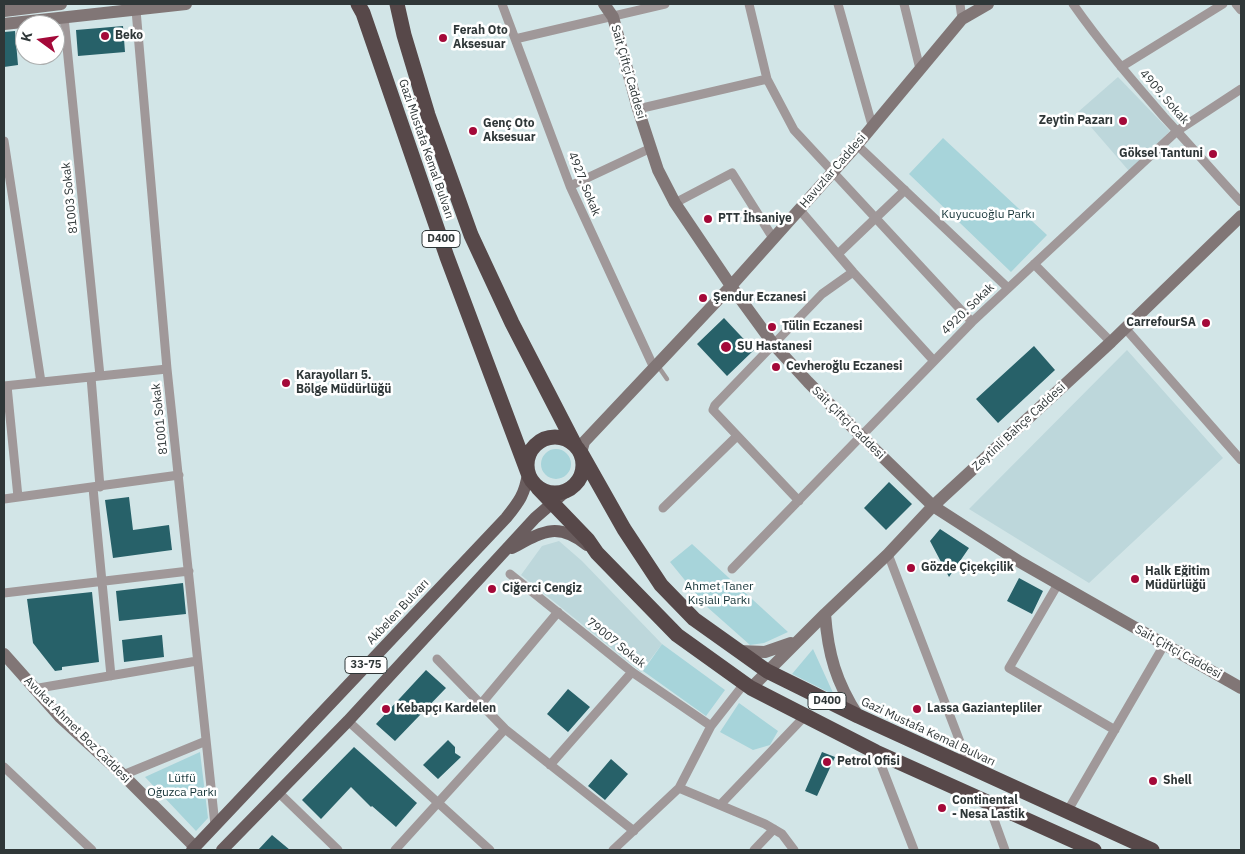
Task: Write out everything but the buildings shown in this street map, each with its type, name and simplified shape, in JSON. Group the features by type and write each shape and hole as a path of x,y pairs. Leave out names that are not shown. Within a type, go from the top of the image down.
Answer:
{"highway":[{"name":"Gazi Mustafa Kemal Bulvarı","path":"358,4 528,473"},
{"name":"Gazi Mustafa Kemal Bulvarı","path":"397,4 404,35 428,115 470,235 512,323 578,449 624,529 661,585 694,619 767,671 858,716 1152,850"},
{"path":"549,437 558,437 568,440 578,449 584,462 583,471 580,480 573,487 565,492 556,494 538,488 532,481 528,473 529,455 541,441 549,437"},
{"name":"D400","path":"538,488 677,635 747,686 876,752 1094,850"}],"main road":[{"name":"Akbelen Bulvarı","path":"193,849 506,518 520,501 526,487 528,473"},
{"name":"33-75","path":"222,850 348,721 503,552 552,502 565,492"},
{"path":"503,552 545,532 563,531 578,538 597,552"}],"street":[{"path":"4,11 61,4"},
{"path":"65,17 186,4"},
{"name":"4927. Sokak","path":"502,4 570,186 655,367"},
{"name":"Sait Çiftçi Caddesi","path":"604,4 613,17 638,109 658,170 675,203 731,286 774,345 861,436 933,506 1020,562 1241,688"},
{"name":"Sait Çiftçi Caddesi","path":"613,17 615,4"},
{"path":"515,39 665,4"},
{"path":"749,4 768,79 794,130 972,322"},
{"path":"838,4 872,125"},
{"path":"904,4 920,68"},
{"path":"960,4 962,19"},
{"name":"Havuzlar Caddesi","path":"578,449 731,286 856,145 962,19 988,4"},
{"name":"4909. Sokak","path":"1073,4 1097,38 1121,67 1241,202"},
{"path":"1121,67 1223,4"},
{"path":"1236,4 1241,10"},
{"name":"81001 Sokak","path":"136,10 167,369 215,825"},
{"name":"81003 Sokak","path":"65,27 100,376"},
{"path":"638,109 768,79"},
{"name":"4920. Sokak","path":"732,569 972,322 1008,288 1177,131 1241,89"},
{"path":"4,141 41,382"},
{"path":"856,145 1008,288"},
{"path":"570,186 651,148"},
{"path":"675,203 732,173 773,238"},
{"path":"838,254 905,190"},
{"path":"799,209 934,361"},
{"name":"Zeytinli Bahçe Caddesi","path":"798,640 888,554 933,506 1111,342 1241,216"},
{"path":"1034,264 1111,342"},
{"path":"799,500 713,410 715,405 822,294 853,272"},
{"path":"1125,328 1241,460"},
{"path":"18,497 5,386 167,369"},
{"path":"90,377 102,581 111,676"},
{"path":"663,508 737,436"},
{"path":"4,499 96,488 179,475"},
{"path":"888,554 970,768"},
{"path":"4,593 189,571"},
{"name":"79007 Sokak","path":"510,574 632,672 710,726"},
{"path":"1058,584 1009,668 1115,730"},
{"path":"481,704 558,612"},
{"path":"825,614 828,644 836,672 849,702 858,716"},
{"path":"739,651 765,652 782,648 798,640"},
{"path":"613,850 679,788 710,726 747,686 767,671 782,668 796,652 798,640"},
{"path":"1067,812 1164,645"},
{"name":"Avukat Ahmet Boz Caddesi","path":"4,654 33,689 123,775 193,849"},
{"path":"437,659 505,729 634,831"},
{"path":"33,689 197,661"},
{"path":"550,765 632,672"},
{"path":"720,805 804,716"},
{"path":"348,721 490,850"},
{"path":"395,850 505,729"},
{"path":"123,775 206,741"},
{"path":"876,752 914,850"},
{"path":"4,767 92,850"},
{"path":"679,788 774,829 782,834 794,850"},
{"path":"278,792 338,850"},
{"path":"988,803 1005,850"},
{"path":"754,850 774,829"}],"lane":[{"path":"655,367 667,379"}],"shaded area":[{"name":"Zeytin Pazarı","path":"1118,77 1170,131 1129,171 1078,112"},
{"path":"1127,350 1223,458 1089,583 969,509"},
{"path":"559,541 582,561 662,644 641,672 521,575 542,546"}],"green space":[{"name":"Kuyucuoğlu Parkı","path":"943,138 1047,235 1011,272 909,174"},
{"path":"556,449 562,450 570,458 570,470 562,478 556,479 550,478 542,470 541,464 542,458 550,450"},
{"name":"Ahmet Taner Kışlalı Parkı","path":"692,544 788,632 764,643 750,645 706,606 670,562"},
{"path":"662,644 725,690 706,716 643,671"},
{"path":"813,649 834,695 792,674"},
{"path":"739,703 778,731 770,745 753,750 720,732"},
{"name":"Lütfü Oğuzca Parkı","path":"200,752 208,818 196,831 145,777"}],"place":[{"name":"Beko","path":"105,36"},
{"name":"Ferah Oto Aksesuar","path":"443,38"},
{"name":"Zeytin Pazarı","path":"1123,121"},
{"name":"Genç Oto Aksesuar","path":"473,131"},
{"name":"Göksel Tantuni","path":"1213,154"},
{"name":"PTT İhsaniye","path":"708,219"},
{"name":"Şendur Eczanesi","path":"703,298"},
{"name":"CarrefourSA","path":"1206,323"},
{"name":"Tülin Eczanesi","path":"772,327"},
{"name":"SU Hastanesi","path":"726,347"},
{"name":"Cevheroğlu Eczanesi","path":"776,367"},
{"name":"Karayolları 5. Bölge Müdürlüğü","path":"286,383"},
{"name":"Gözde Çiçekçilik","path":"911,568"},
{"name":"Halk Eğitim Müdürlüğü","path":"1135,579"},
{"name":"Ciğerci Cengiz","path":"492,589"},
{"name":"Kebapçı Kardelen","path":"386,709"},
{"name":"Lassa Gaziantepliler","path":"917,709"},
{"name":"Petrol Ofisi","path":"827,762"},
{"name":"Shell","path":"1153,781"},
{"name":"Continental - Nesa Lastik","path":"942,808"}]}
